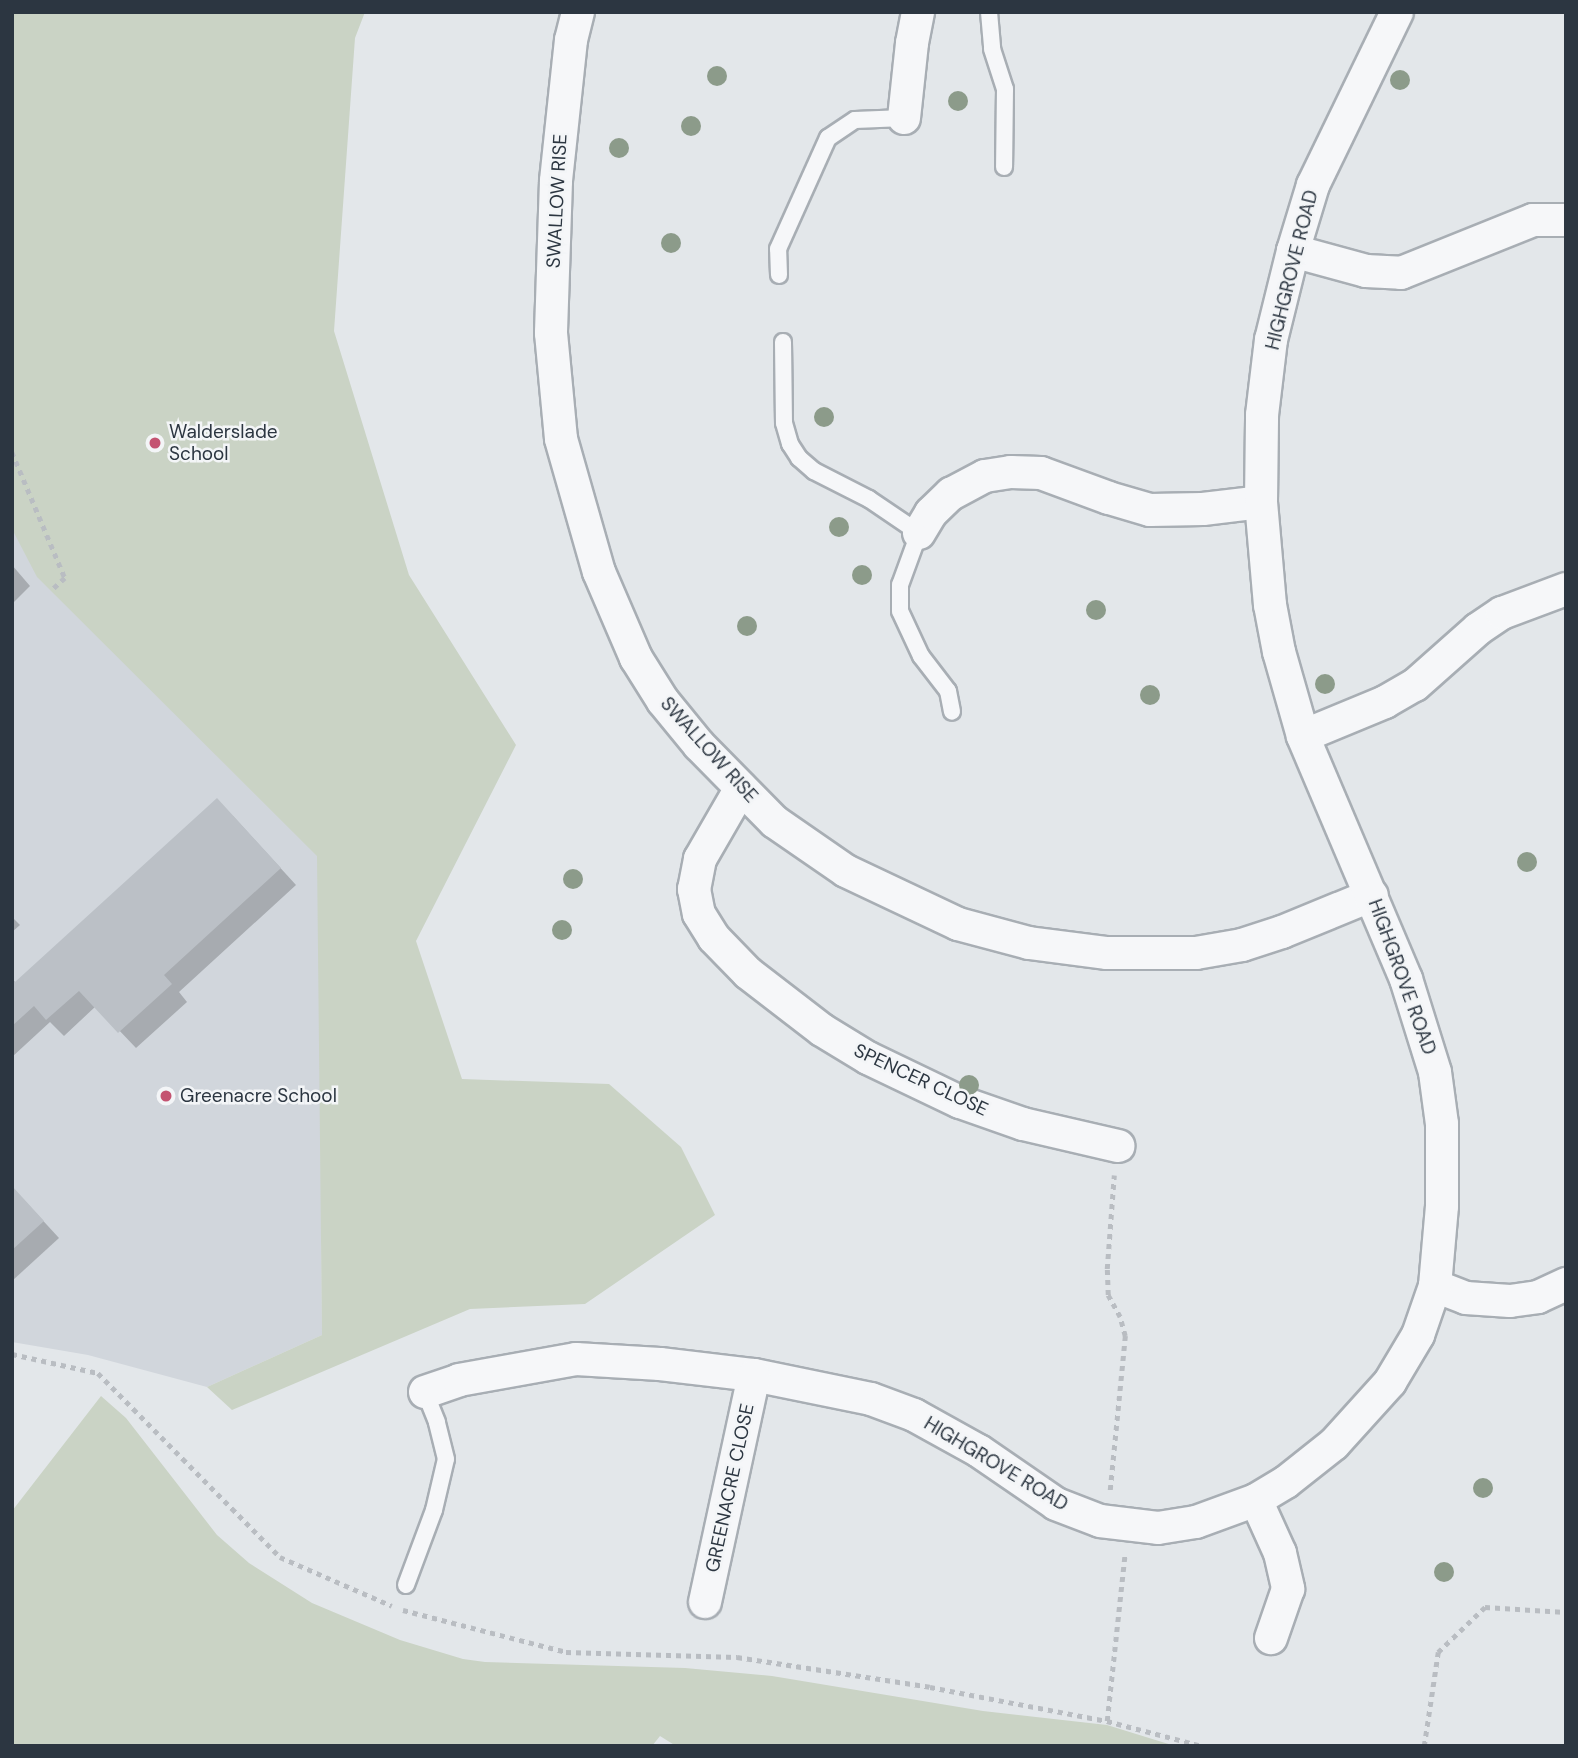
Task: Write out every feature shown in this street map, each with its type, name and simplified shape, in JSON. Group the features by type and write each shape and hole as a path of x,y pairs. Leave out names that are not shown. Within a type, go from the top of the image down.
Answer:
{"street":[{"name":"SWALLOW RISE","path":"578,12 571,40 556,181 551,332 561,439 599,572 636,658 685,727 775,822 846,871 958,924 1029,943 1107,953 1196,953 1242,945 1372,895"},
{"path":"904,118 918,12"},
{"name":"HIGHGROVE ROAD","path":"425,1392 471,1377 576,1359 660,1364 754,1375 871,1399 914,1415 979,1451 1056,1504 1114,1523 1158,1528 1196,1522 1255,1500 1286,1482 1334,1444 1390,1381 1418,1335 1435,1286 1442,1206 1441,1124 1435,1072 1406,979 1303,736 1279,652 1270,605 1261,502 1262,415 1269,352 1293,251 1313,185 1397,12"},
{"path":"1293,251 1366,271 1401,273 1533,220 1566,220"},
{"path":"919,533 931,513 951,494 985,476 1011,472 1041,473 1150,510 1203,509 1261,502"},
{"path":"1303,736 1385,702 1415,685 1478,629 1502,613 1566,589"},
{"name":"SPENCER CLOSE","path":"741,788 700,859 694,889 699,914 714,938 748,973 822,1030 868,1058 960,1102 1023,1124 1118,1146"},
{"path":"1435,1286 1466,1297 1510,1301 1538,1297 1566,1284"},
{"name":"GREENACRE CLOSE","path":"705,1602 754,1375"},
{"path":"1255,1500 1280,1553 1288,1589 1271,1637"}],"lane":[{"path":"989,12 992,49 1005,89 1004,167"},
{"path":"779,275 778,249 828,138 855,120 904,118"},
{"path":"783,342 784,423 790,444 799,458 814,471 869,499 919,533 900,585 900,611 921,656 947,691 951,712"},
{"path":"406,1585 434,1510 446,1459 437,1422 425,1392"}],"path":[{"path":"12,452 65,578 51,591"},
{"path":"1108,1721 1114,1523 1110,1489 1125,1336 1121,1317 1108,1295 1107,1269 1118,1146"},
{"path":"12,1354 97,1373 280,1557 401,1610 566,1652 737,1657 930,1687 1108,1721 1202,1746"},
{"path":"1424,1746 1438,1652 1485,1607 1566,1612"}],"shaded area":[{"name":"Greenacre School","path":"12,12 319,858 322,1335 207,1387 88,1355 12,1342"}],"green space":[{"path":"12,12 365,12 355,38 334,331 409,575 516,745 416,941 462,1079 609,1084 681,1147 715,1215 585,1304 470,1309 232,1410 207,1387 322,1335 317,856 37,577 12,529"},
{"path":"101,1396 126,1418 217,1535 249,1563 312,1603 400,1640 463,1659 485,1662 685,1668 772,1676 983,1711 1107,1725 1175,1746 676,1746 660,1736 652,1746 12,1746 12,1511"}],"building":[{"path":"217,798 281,868 164,975 172,984 118,1033 79,991 46,1020 34,1006 12,1026 12,979 15,982"},
{"path":"12,1186 44,1221 12,1250"}],"place":[{"name":"Walderslade School","path":"155,443"},
{"name":"Greenacre School","path":"166,1096"}]}
